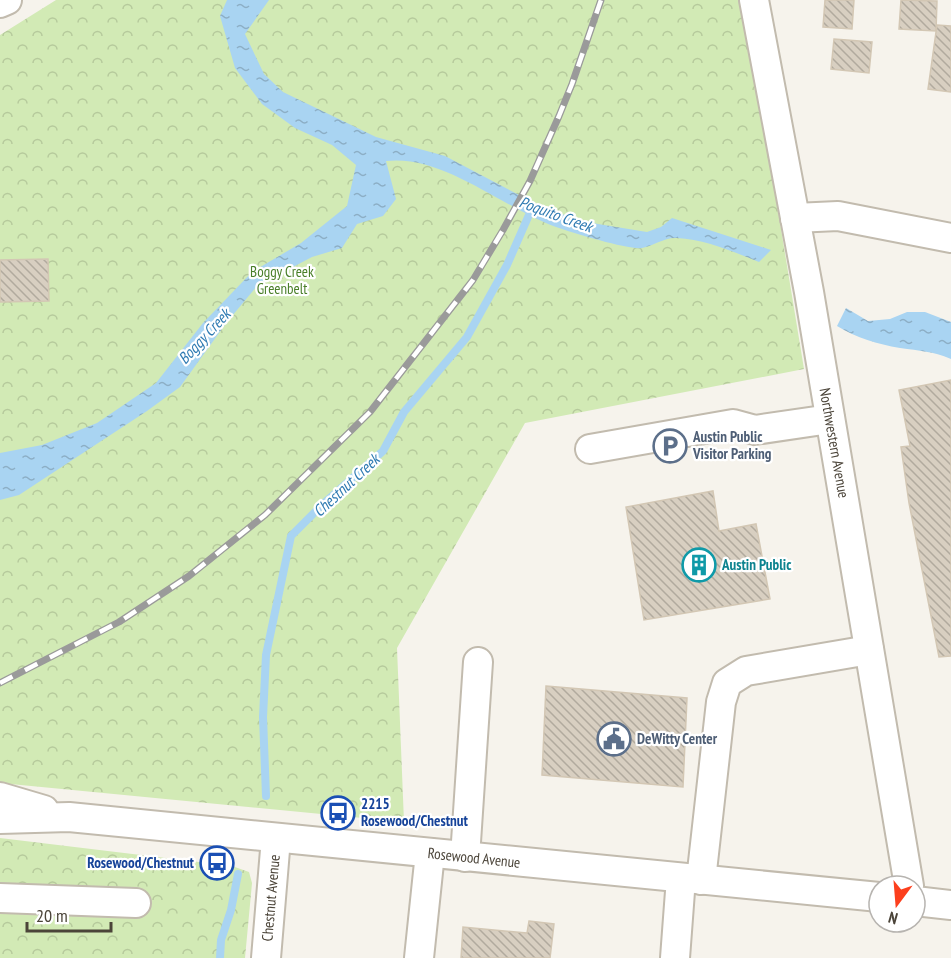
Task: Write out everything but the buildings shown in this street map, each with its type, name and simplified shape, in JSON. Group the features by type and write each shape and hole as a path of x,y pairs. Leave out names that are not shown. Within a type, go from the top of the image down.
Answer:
{"street":[{"path":"0,3 7,0"},
{"name":"Northwestern Avenue","path":"754,0 795,218 907,874"},
{"path":"795,218 838,216 951,238"},
{"path":"590,449 734,424 754,430 830,419"},
{"path":"675,958 721,702 727,683 746,670 869,650"},
{"path":"465,857 478,663"},
{"name":"Rosewood Avenue","path":"0,797 69,817"},
{"name":"Rosewood Avenue","path":"0,819 69,817 867,896"},
{"name":"Chestnut Avenue","path":"266,958 276,838"},
{"path":"419,958 430,854"},
{"path":"0,898 136,903"},
{"path":"927,902 951,905"}],"green space":[{"name":"Boggy Creek Greenbelt","path":"56,0 741,0 804,369 525,423 397,648 404,822 0,783 0,35"},
{"path":"0,838 232,866 249,872 252,883 245,958 0,958"}],"water":[{"path":"227,0 269,0 245,34 264,74 283,92 376,137 445,156 540,206 573,218 647,232 661,227 672,218 771,250 759,262 719,247 687,239 668,239 642,248 615,244 541,221 454,175 431,166 409,161 386,161 396,199 383,216 357,224 342,248 312,257 257,286 227,322 180,387 19,495 0,500 0,453 42,445 97,423 156,383 203,323 252,272 301,243 347,206 356,165 332,145 295,128 262,104 235,68 220,16"},
{"path":"846,308 868,321 890,319 907,312 925,312 951,322 951,359 932,353 883,345 852,334 837,326"}],"waterway":[{"name":"Chestnut Creek","path":"266,796 263,717 266,655 291,536 383,451 404,412 467,337 507,265 532,208"},
{"name":"Chestnut Creek","path":"220,958 221,940 231,910 238,874"}],"railway":[{"path":"0,683 119,622 189,576 265,515 370,412 473,280 503,230 530,181 559,116 601,0"}],"place":[{"name":"Austin Public Visitor Parking","path":"670,446"},
{"name":"Austin Public","path":"699,565"},
{"name":"DeWitty Center","path":"614,739"},
{"name":"2215 Rosewood/Chestnut","path":"338,813"},
{"name":"Rosewood/Chestnut","path":"217,863"}],"water label":[{"name":"Poquito Creek","path":"556,214"},
{"name":"Boggy Creek","path":"204,336"}]}
